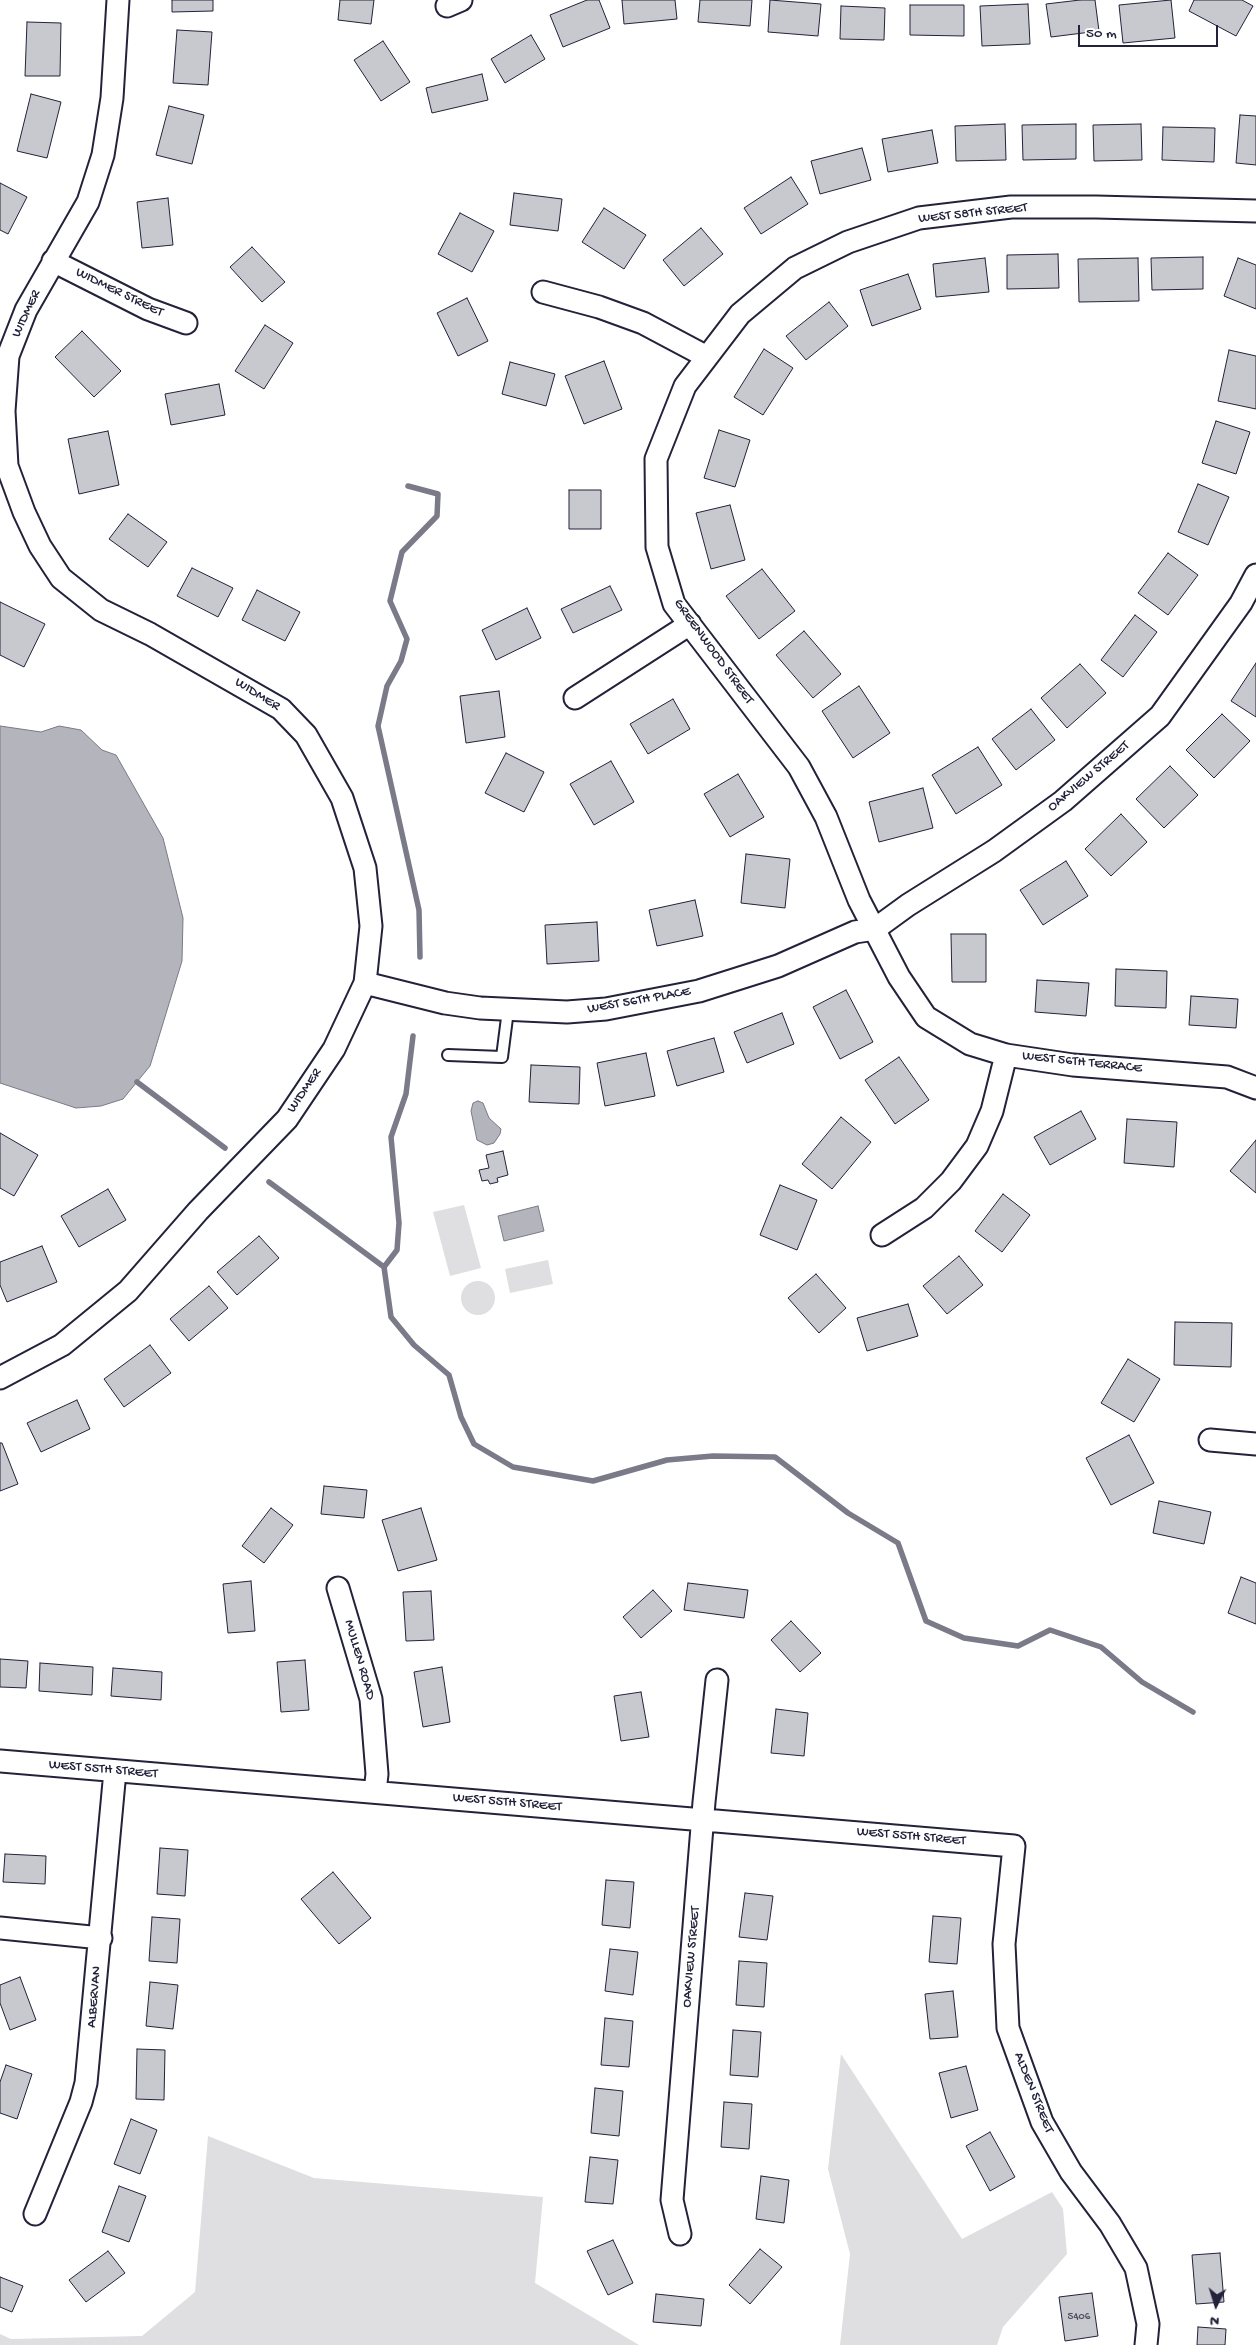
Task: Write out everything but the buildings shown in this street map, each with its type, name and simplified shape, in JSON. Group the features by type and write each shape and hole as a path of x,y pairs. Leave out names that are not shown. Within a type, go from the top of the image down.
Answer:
{"street":[{"name":"WIDMER","path":"0,1378 62,1345 128,1291 198,1211 287,1119 334,1049 365,983 371,926 365,868 342,798 306,734 281,709 150,634 101,610 61,578 8,497 4,411 8,356 26,310 88,202 104,155 112,98 118,0"},
{"name":"WEST 58TH STREET","path":"707,357 740,314 795,268 848,242 919,218 1011,207 1256,212"},
{"name":"WIDMER STREET","path":"53,261 148,309 186,323"},
{"path":"543,292 599,307 643,324 707,357"},
{"name":"GREENWOOD STREET","path":"707,357 685,386 656,459 656,547 674,604 799,767 826,817 856,892 875,930"},
{"name":"OAKVIEW STREET","path":"875,930 908,905 994,850 1063,801 1160,716 1241,603 1256,575"},
{"path":"575,698 690,624"},
{"name":"WEST 56TH PLACE","path":"365,983 445,1003 508,1010 568,1012 606,1010 699,991 778,966 855,932 875,930"},
{"name":"WEST 56TH TERRACE","path":"875,930 899,977 926,1017 970,1044 1006,1055 1074,1065 1227,1078 1256,1088"},
{"path":"882,1235 924,1208 951,1181 977,1146 992,1111 1006,1055"},
{"path":"1210,1440 1256,1444"},
{"name":"MULLEN ROAD","path":"338,1588 371,1699 377,1774 375,1792"},
{"name":"OAKVIEW STREET","path":"680,2234 672,2200 703,1820 717,1680"},
{"name":"WEST 55TH STREET","path":"0,1761 1014,1846"},
{"name":"ALBERVAN","path":"35,2214 81,2102 86,2083 101,1938 115,1771"},
{"name":"ALDEN STREET","path":"1014,1846 1004,1944 1008,2028 1042,2122 1071,2172 1110,2224 1136,2268 1148,2324 1146,2345"},
{"path":"0,1928 101,1938"}],"lane":[{"path":"448,1056 502,1057 508,1010"}],"shaded area":[{"path":"0,726 41,732 59,726 81,730 102,750 116,755 163,838 183,918 182,961 150,1066 123,1099 101,1106 76,1108 0,1083"},
{"path":"478,1101 483,1103 489,1118 501,1129 494,1143 487,1145 477,1140 471,1111 473,1103"},
{"path":"464,1205 481,1268 450,1276 433,1212"},
{"path":"538,1206 544,1231 504,1241 498,1216"},
{"path":"548,1260 553,1284 510,1293 505,1269"},
{"path":"478,1281 490,1286 495,1298 490,1310 478,1315 466,1310 461,1298 466,1286"},
{"path":"841,2054 962,2239 1052,2192 1063,2209 1067,2254 1003,2327 997,2345 840,2345 850,2254 828,2169"},
{"path":"208,2136 314,2178 543,2197 535,2283 639,2345 0,2345 0,2334 11,2339 142,2336 195,2292"}],"waterway":[{"path":"408,486 438,494 437,516 402,552 390,601 407,639 401,661 387,686 378,726 419,910 420,957"},
{"path":"384,1267 397,1250 399,1223 391,1137 406,1094 413,1036"},
{"path":"137,1082 225,1148"},
{"path":"269,1182 384,1267 391,1317 414,1345 449,1375 461,1417 474,1444 513,1467 593,1481 667,1460 713,1456 775,1457 848,1513 898,1543 926,1621 964,1638 1018,1646 1050,1630 1101,1647 1142,1682 1193,1712"}]}
